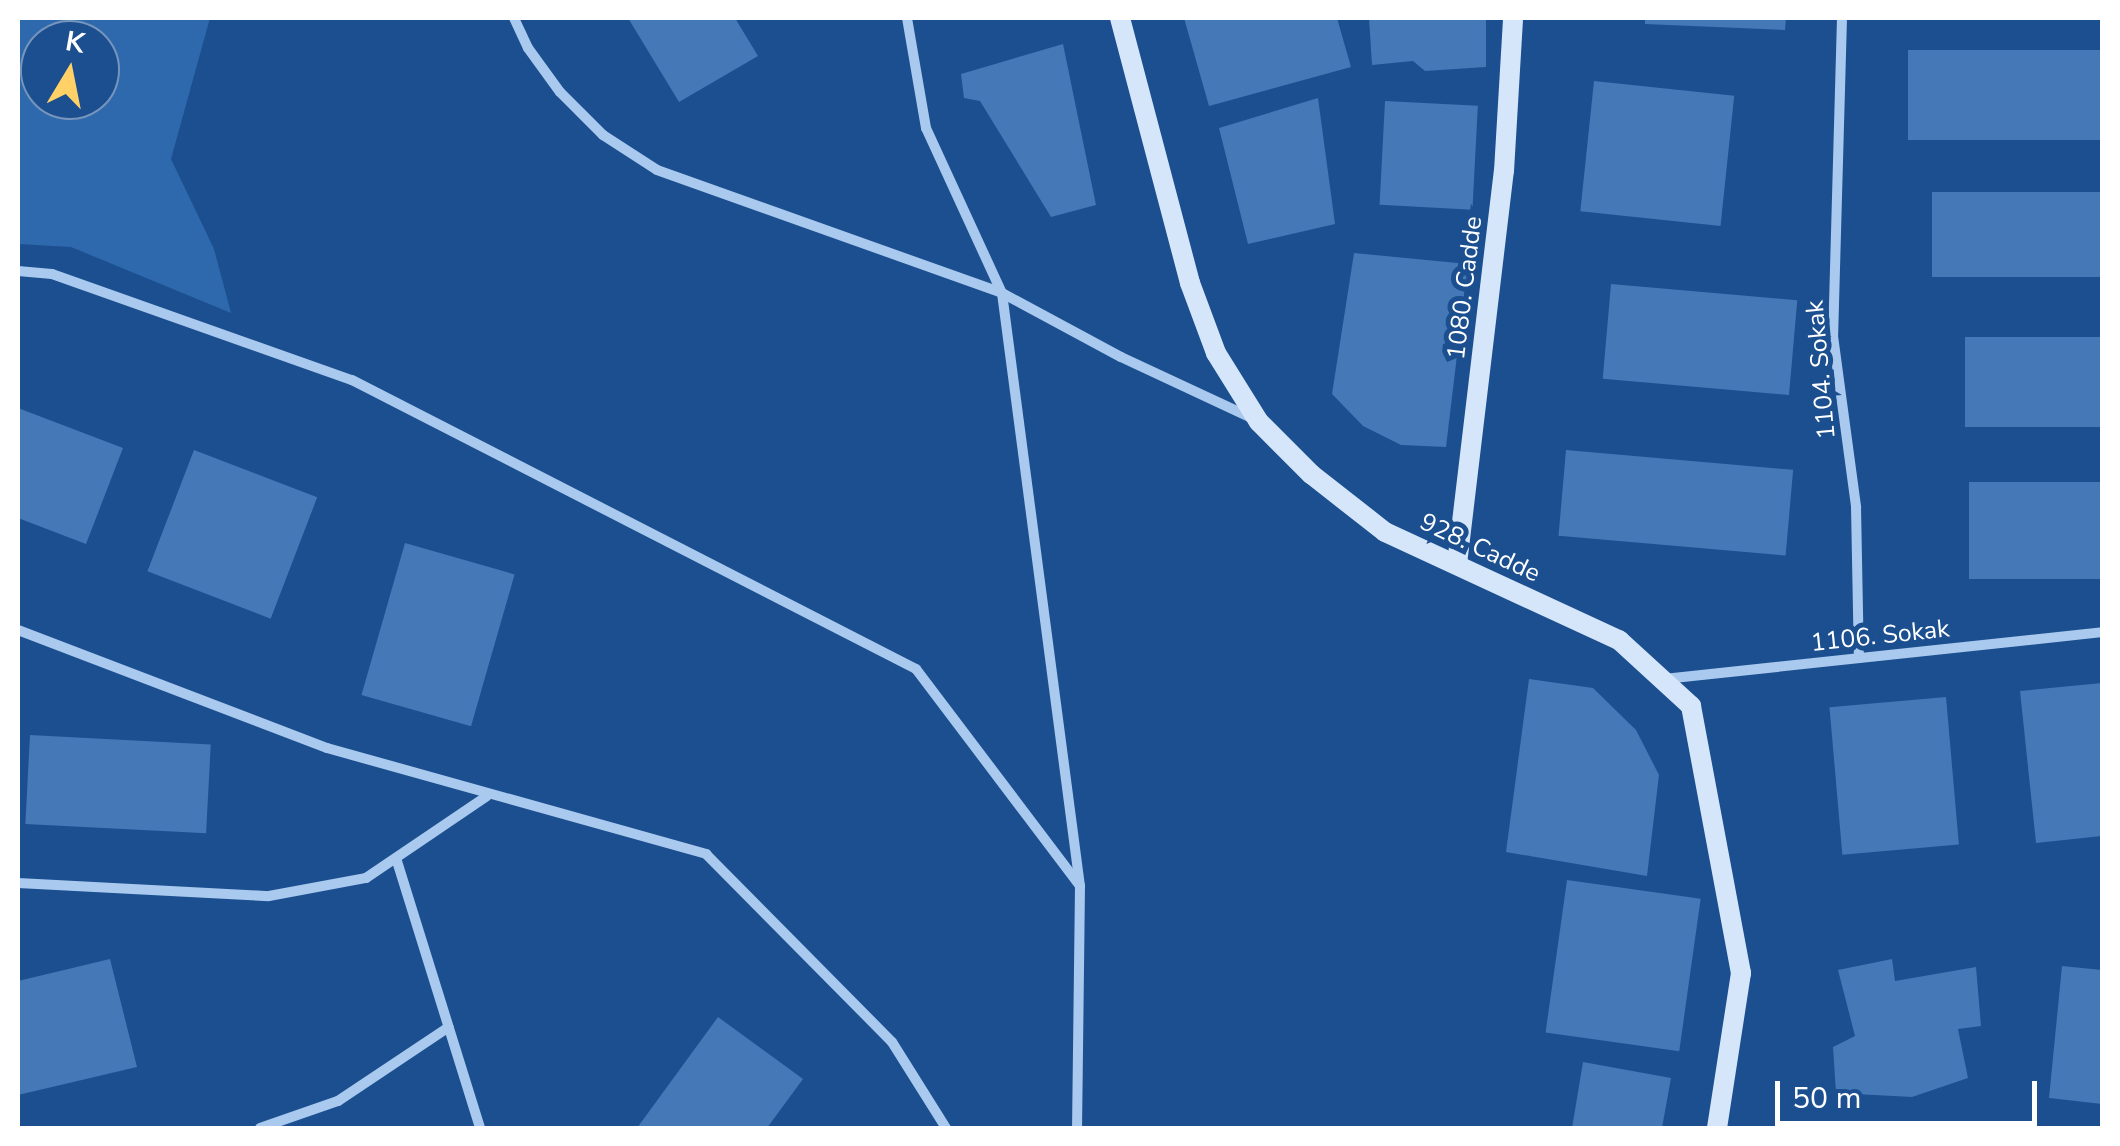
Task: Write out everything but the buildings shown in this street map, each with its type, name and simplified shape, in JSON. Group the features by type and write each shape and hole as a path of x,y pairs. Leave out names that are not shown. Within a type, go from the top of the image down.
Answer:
{"street":[{"path":"514,18 528,48 560,92 603,134 657,170 1002,293 1121,357 1259,422"},
{"path":"906,18 926,128 1002,293 1080,886 1078,1128"},
{"name":"928. Cadde","path":"1120,18 1190,283 1216,353 1259,422 1310,474 1385,532 1619,640 1691,706 1742,973 1717,1128"},
{"name":"1080. Cadde","path":"1458,564 1504,170 1512,18"},
{"name":"1104. Sokak","path":"1842,18 1833,336 1856,507 1859,658"},
{"path":"18,271 52,274 352,380 916,669 1080,886"},
{"path":"18,630 326,748 706,854 892,1042 946,1128"},
{"name":"1106. Sokak","path":"1663,679 2102,632"},
{"path":"18,884 269,896 366,878 487,796"},
{"path":"396,858 480,1128"},
{"path":"260,1128 338,1101 449,1028"}],"shaded area":[{"path":"18,18 210,18 171,159 214,249 231,313 71,247 18,244"}]}
